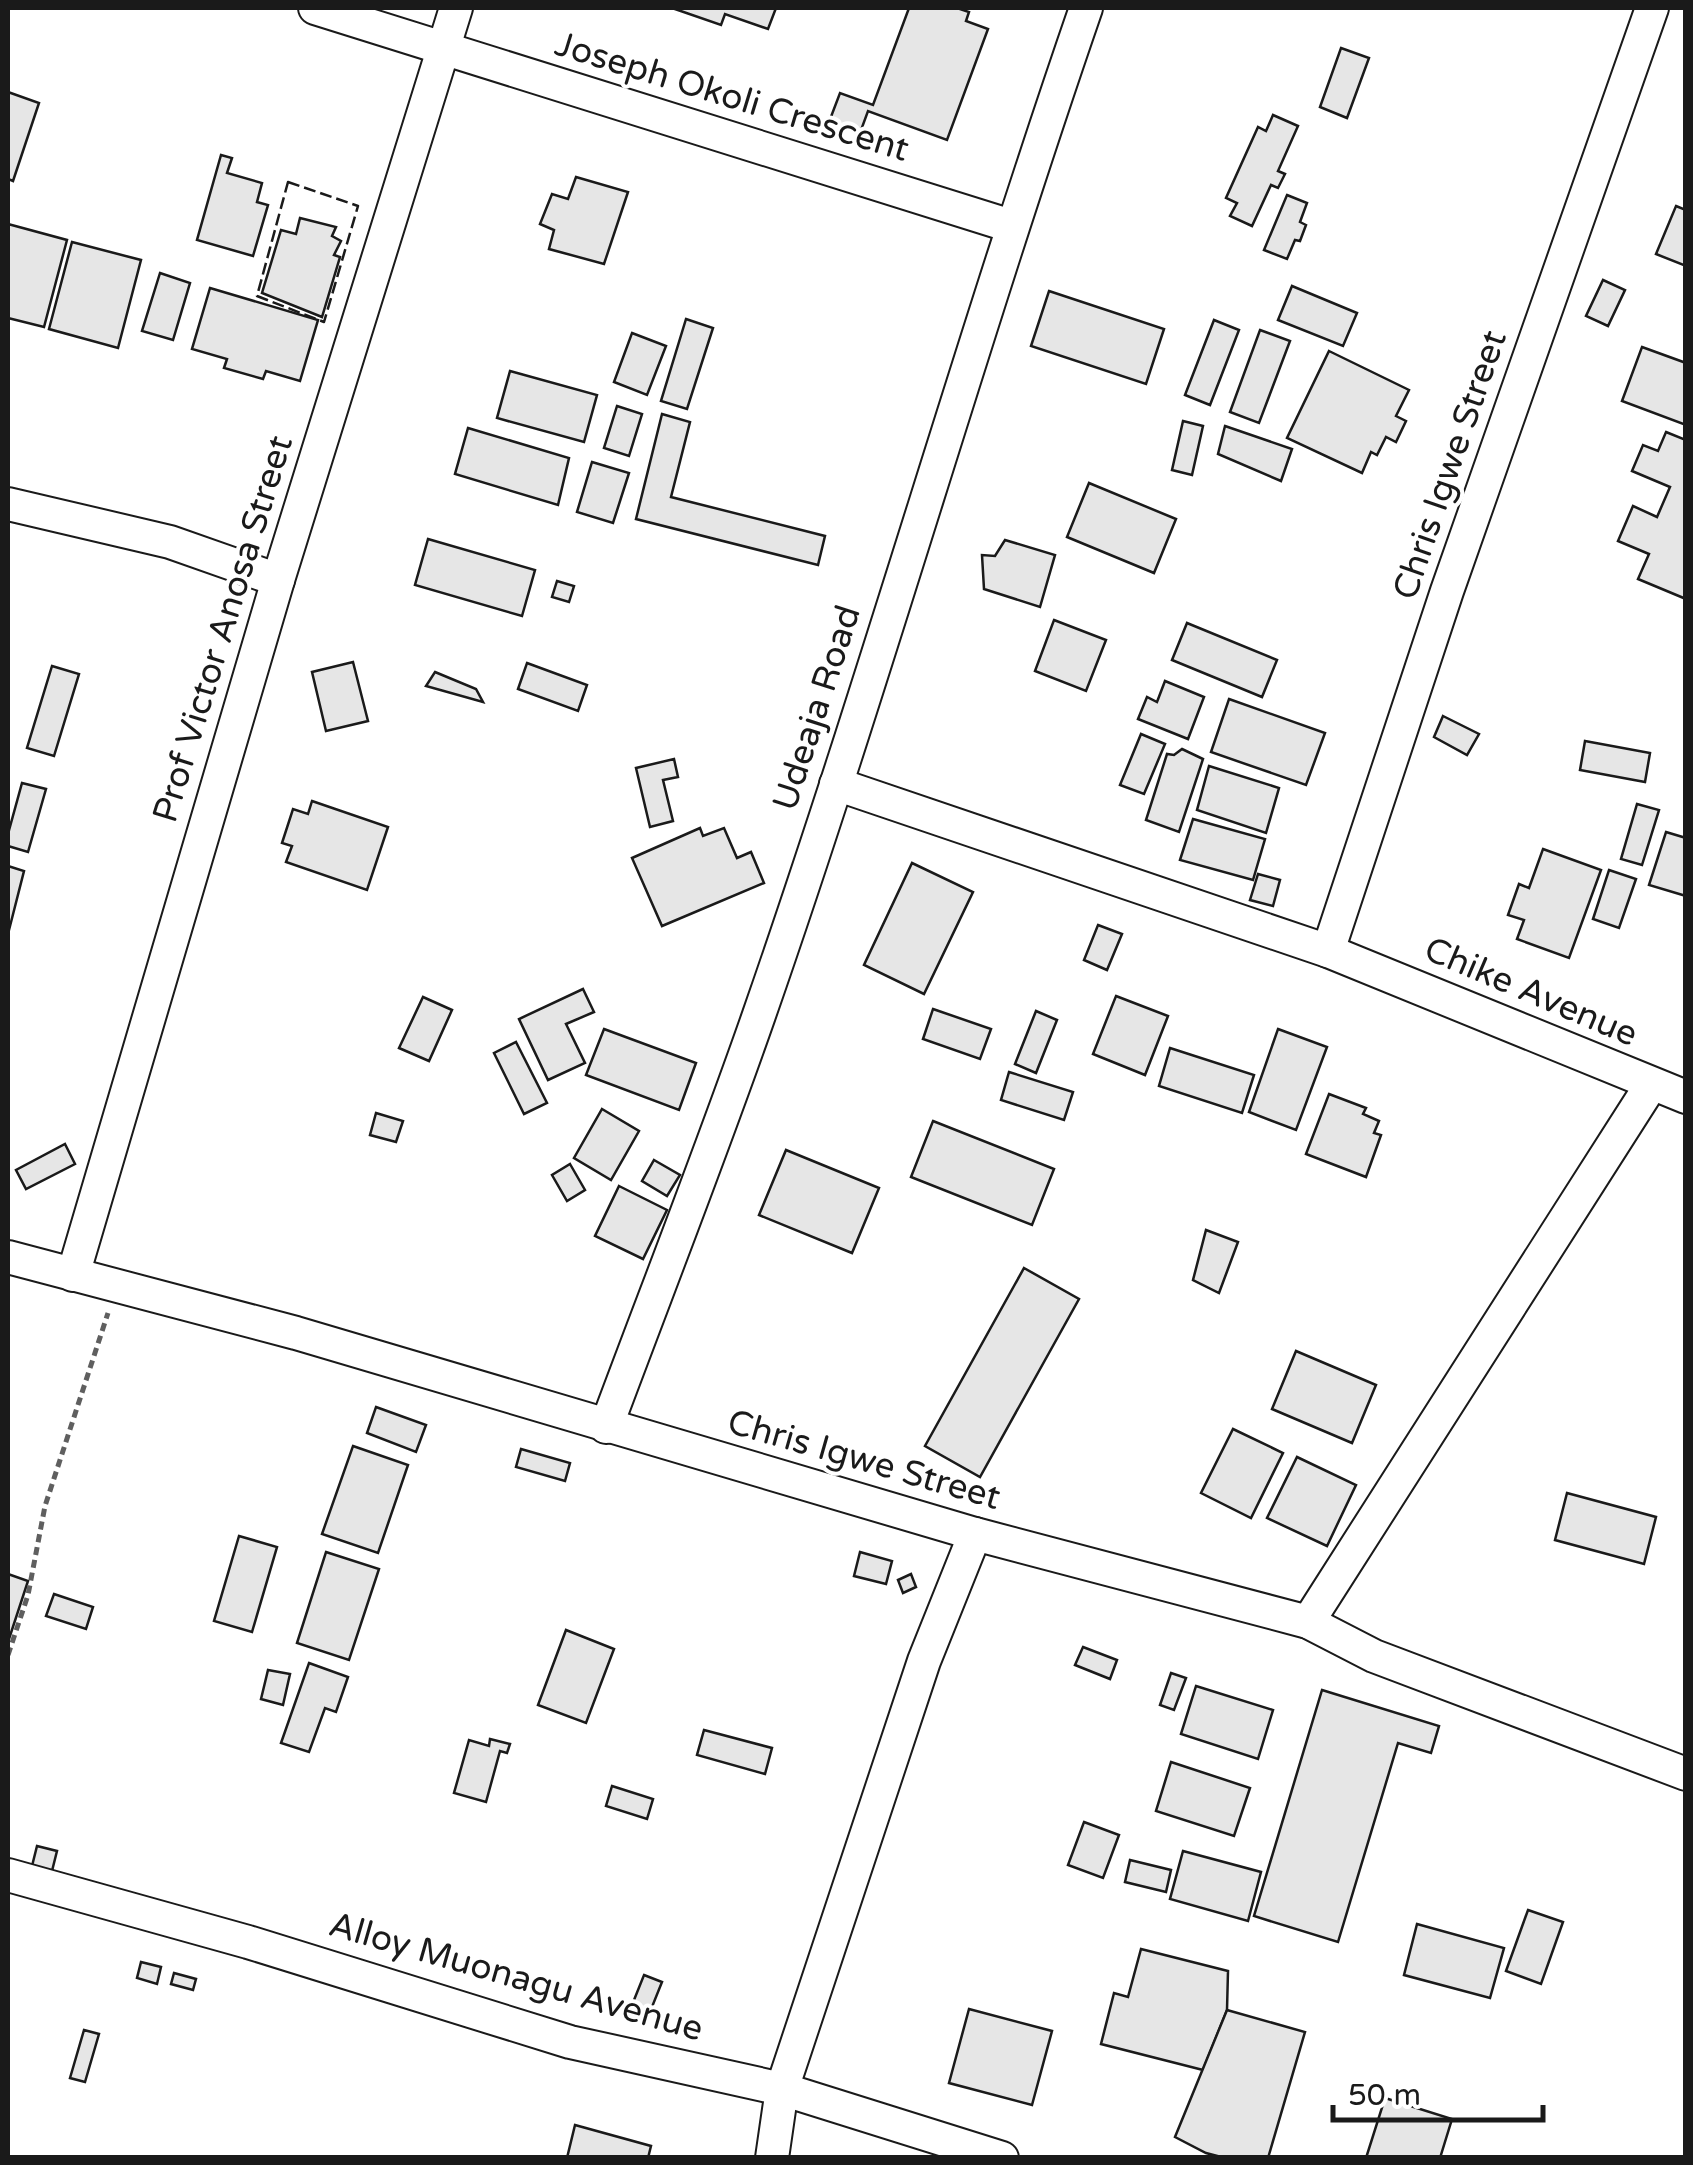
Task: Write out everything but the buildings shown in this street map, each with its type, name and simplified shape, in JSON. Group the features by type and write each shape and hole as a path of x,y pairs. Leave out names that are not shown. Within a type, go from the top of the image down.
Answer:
{"street":[{"name":"Joseph Okoli Crescent","path":"315,8 1010,226"},
{"name":"Prof Victor Anosa Street","path":"73,1275 278,580 456,8"},
{"name":"Udeaja Road","path":"606,1427 759,1015 836,784 1010,226 1086,8"},
{"name":"Chris Igwe Street","path":"1328,952 1454,572 1652,8"},
{"path":"8,504 170,542 278,580"},
{"name":"Chike Avenue","path":"836,784 1328,952 1651,1085 1308,1622"},
{"path":"1651,1085 1686,1097"},
{"name":"Chris Igwe Street","path":"8,1257 296,1333 975,1534 1308,1622 1374,1656 1686,1774"},
{"path":"772,2158 782,2089 924,1662 975,1534"},
{"name":"Alloy Muonagu Avenue","path":"8,1875 248,1942 570,2042 782,2089 1002,2158"}],"path":[{"path":"8,1654 28,1595 45,1506 116,1286"}],"fence":[{"path":"288,182 358,206 324,322 257,296 288,182"}]}
